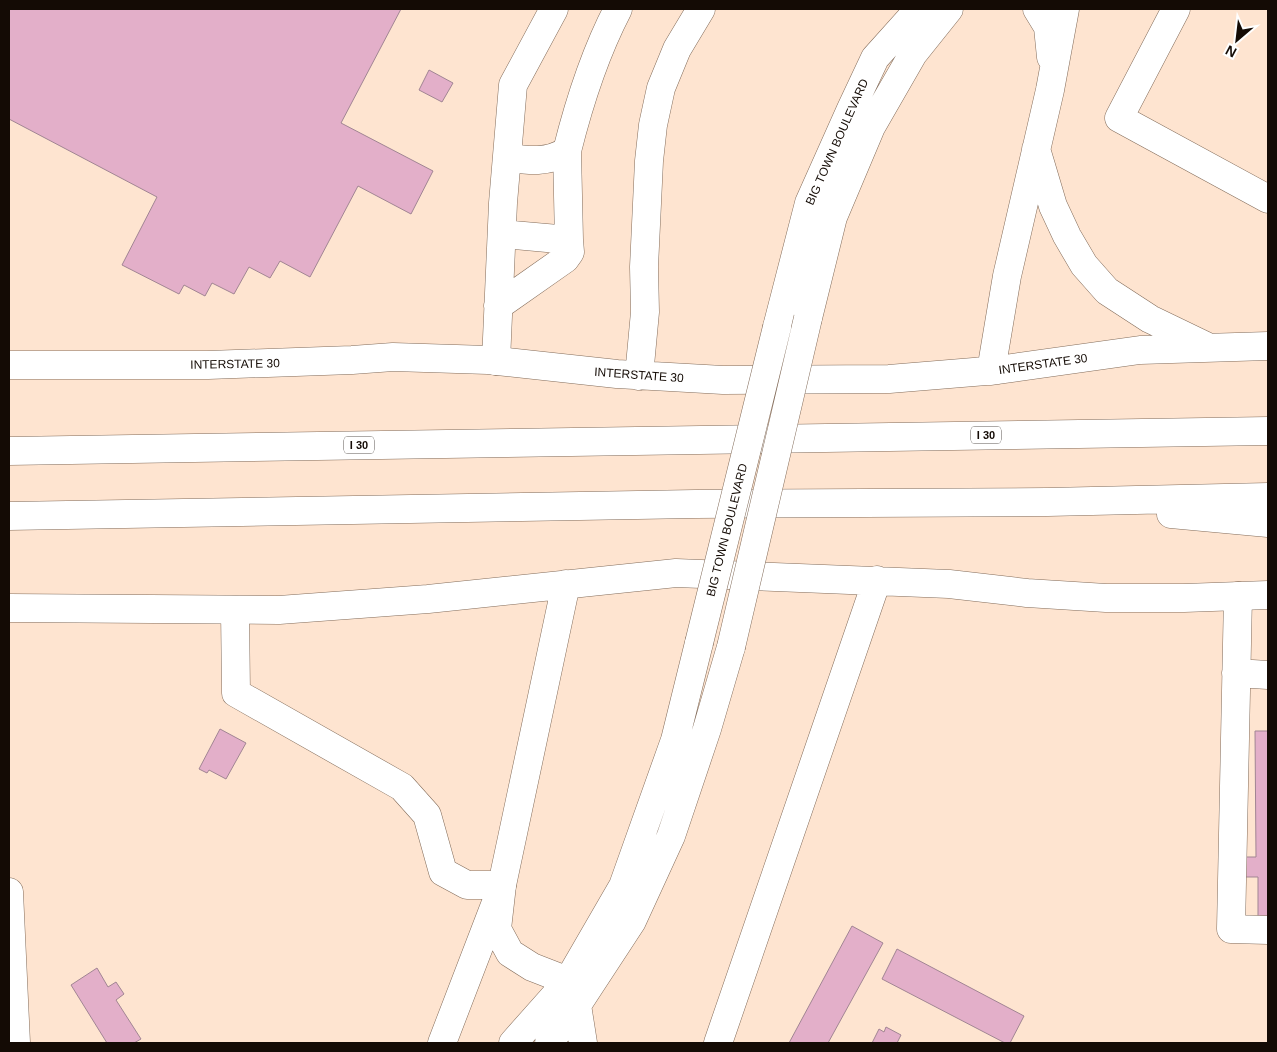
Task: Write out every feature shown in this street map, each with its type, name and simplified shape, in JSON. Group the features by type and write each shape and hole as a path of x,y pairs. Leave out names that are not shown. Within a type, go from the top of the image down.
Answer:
{"main road":[{"path":"496,361 503,203 513,85 554,9"},
{"path":"498,306 565,259 570,252 567,151 585,88 618,9"},
{"path":"639,376 645,312 644,257 649,161 653,125 661,88 677,49 702,9"},
{"path":"1037,9 1048,28 1051,49 1050,90"},
{"path":"990,371 1007,276 1050,90 1065,9"},
{"path":"1176,9 1119,118 1268,199"},
{"name":"BIG TOWN BOULEVARD","path":"514,1043 572,993 632,921 671,836 707,729 731,647 833,217 871,127 941,10"},
{"name":"BIG TOWN BOULEVARD","path":"549,1043 623,886 675,740 809,203 875,58 941,10"},
{"path":"1036,148 1053,206 1084,266 1107,291 1150,319 1210,347"},
{"path":"507,157 541,160 557,158 567,151"},
{"path":"502,234 569,240"},
{"name":"INTERSTATE 30","path":"9,365 208,365 393,357 496,361 639,376 723,380 889,379 990,371 1140,350 1268,346"},
{"name":"I 30","path":"9,451 1268,431"},
{"path":"9,516 695,504 1048,502 1268,497"},
{"path":"1048,502 1268,524"},
{"path":"9,608 279,610 428,599 676,572 949,584 1027,593 1106,598 1268,595"},
{"path":"718,1043 877,580"},
{"path":"566,584 502,885 497,929 510,953 572,993 583,1043"},
{"path":"1238,596 1231,929 1268,930"},
{"path":"235,610 236,693 402,787 427,815 443,872 467,885 502,885"},
{"path":"1236,673 1268,675"},
{"path":"442,1043 502,885"},
{"path":"9,892 13,1027"}],"building":[{"path":"9,9 401,9 341,123 433,171 411,214 358,186 310,277 280,261 270,278 249,267 234,294 212,283 205,296 184,285 179,294 122,265 157,197 9,119"},
{"path":"429,70 453,83 442,102 419,90"},
{"path":"220,729 246,743 226,779 209,770 207,773 199,769"},
{"path":"1255,731 1268,731 1268,921 1258,921 1258,877 1243,877 1242,857 1256,857"},
{"path":"852,926 883,943 828,1043 789,1043"},
{"path":"897,949 1024,1016 1010,1043 1005,1043 882,979"},
{"path":"97,968 108,987 116,982 124,994 116,1000 141,1039 134,1043 107,1043 71,985"},
{"path":"886,1027 901,1035 897,1043 872,1043 879,1029 884,1032"}]}
